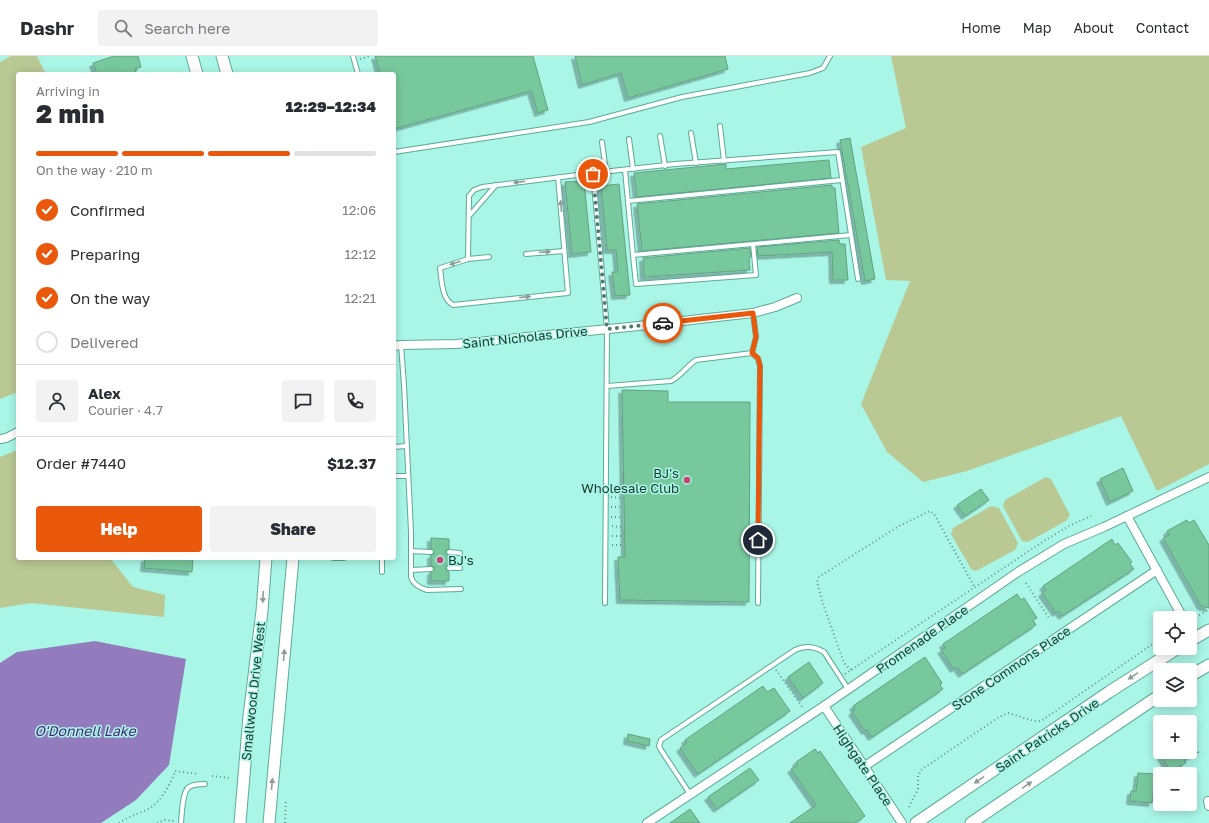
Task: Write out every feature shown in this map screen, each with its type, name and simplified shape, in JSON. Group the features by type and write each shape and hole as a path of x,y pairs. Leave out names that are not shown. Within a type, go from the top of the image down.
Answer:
{"main road":[{"path":"192,56 196,72"},
{"path":"222,56 226,72"},
{"name":"Smallwood Drive West","path":"240,823 249,716 262,611 266,560"},
{"name":"Smallwood Drive West","path":"269,823 293,560"},
{"path":"1197,635 1209,630"},
{"name":"Saint Patricks Drive","path":"916,823 1167,655"},
{"path":"1197,672 1209,665"},
{"path":"971,823 1153,700"}],"street":[{"name":"Saint Nicholas Drive","path":"398,346 456,344 753,313 775,307 797,298"},
{"path":"0,439 16,433"},
{"name":"Promenade Place","path":"647,823 849,690 1025,568 1064,544 1209,477"},
{"path":"1127,516 1179,611"},
{"name":"Stone Commons Place","path":"865,766 1156,570"},
{"name":"Highgate Place","path":"824,706 902,823"}],"lane":[{"path":"396,152 589,122 682,97 810,73 823,68 830,56"},
{"path":"354,58 358,72"},
{"path":"720,126 724,161"},
{"path":"691,133 696,163"},
{"path":"660,136 665,166"},
{"path":"629,139 633,169"},
{"path":"602,142 606,172"},
{"path":"468,259 469,196 474,190 482,187 633,169 838,152 858,279"},
{"path":"625,170 636,284 756,275 753,244"},
{"path":"593,174 607,329 605,604"},
{"path":"489,257 468,259 440,268 444,294 448,302 453,305 568,293 558,178"},
{"path":"628,201 842,180"},
{"path":"469,216 496,185"},
{"path":"633,255 851,235"},
{"path":"526,254 564,250"},
{"path":"752,353 756,337 753,313"},
{"path":"398,346 404,385 412,580 421,588 434,590 461,589"},
{"path":"607,386 671,381 676,379 690,364 696,360 752,353 758,358 760,366 758,603"},
{"path":"396,447 406,446"},
{"path":"396,476 408,476"},
{"path":"411,551 431,552"},
{"path":"449,552 460,553"},
{"path":"382,560 382,572"},
{"path":"449,568 460,568"},
{"path":"411,570 431,569"},
{"path":"690,794 661,750 659,746 662,740 772,665 802,647 818,648 824,652 849,690"},
{"path":"181,822 185,792 193,785 205,784"}],"path":[{"path":"354,58 370,56"},
{"path":"606,506 622,507"},
{"path":"851,670 844,663 823,604 817,582 819,577 825,573 899,526 930,511 934,514 975,588"},
{"path":"606,516 622,517"},
{"path":"847,672 1063,530 1091,516"},
{"path":"605,526 622,527"},
{"path":"605,536 622,536"},
{"path":"605,544 622,546"},
{"path":"1026,583 1049,618"},
{"path":"1199,615 1209,610"},
{"path":"909,807 918,789 918,776 921,770 999,717 1008,713 1034,721 1041,721 1153,644"},
{"path":"772,665 803,708"},
{"path":"119,823 157,803 173,778 175,771 200,774"},
{"path":"212,776 230,778"},
{"path":"285,823 286,799"},
{"path":"157,823 165,820 181,822"}],"green space":[{"path":"11,56 37,56 45,72 16,72 16,393 0,399 0,62"},
{"path":"891,56 1209,56 1209,464 1157,491 1121,416 967,471 923,482 887,452 861,404 910,281 886,280 861,147 906,128"},
{"path":"16,451 16,560 112,560 133,587 165,595 164,617 31,603 0,608 0,457"},
{"path":"1046,477 1051,479 1070,515 1066,521 1028,542 1022,541 1003,506 1005,500"},
{"path":"991,506 999,508 1018,543 1015,550 976,571 971,569 951,534 953,528"}],"water":[{"name":"O'Donnell Lake","path":"95,641 186,659 169,765 136,800 101,823 0,823 0,663 17,652"}],"building":[{"path":"114,56 138,56 141,67 135,69 136,72 96,72 93,63"},
{"path":"375,56 533,56 548,110 538,113 531,91 396,128 396,72 379,72"},
{"path":"575,56 725,56 728,69 628,98 621,73 582,85"},
{"path":"850,138 875,279 865,281 840,140"},
{"path":"829,160 831,178 637,197 634,173 726,164 726,169"},
{"path":"584,181 591,252 572,254 565,182"},
{"path":"619,184 630,295 615,296 612,272 618,272 616,250 607,250 601,186"},
{"path":"832,185 832,188 835,188 839,233 642,251 637,204"},
{"path":"839,240 840,244 845,244 848,280 833,280 832,252 758,256 757,247"},
{"path":"750,248 750,270 644,277 643,258"},
{"name":"BJ's Wholesale Club","path":"622,390 668,391 668,402 750,402 749,602 620,600 618,557 625,557"},
{"path":"1123,468 1133,491 1110,502 1100,479"},
{"path":"981,489 989,500 965,516 957,505"},
{"path":"1187,520 1189,523 1194,520 1209,545 1209,608 1201,606 1163,538 1169,535 1167,531"},
{"name":"BJ's","path":"431,538 449,539 449,549 446,550 446,552 449,556 449,564 447,565 446,570 449,572 449,581 431,581 431,572 434,567 431,566 431,555 434,554 434,552 431,549"},
{"path":"1112,539 1115,545 1118,543 1132,562 1130,564 1134,569 1062,616 1059,611 1056,613 1042,593 1046,590 1043,586"},
{"path":"145,560 193,560 192,572 144,568"},
{"path":"1017,594 1021,600 1024,598 1037,618 1033,620 1036,625 962,674 957,667 954,669 941,650 945,648 943,644"},
{"path":"925,657 942,683 940,685 943,689 872,737 867,730 865,731 852,712 855,709 853,706"},
{"path":"809,662 823,683 803,698 788,677"},
{"path":"763,686 767,692 774,688 790,711 698,774 680,748 687,743 685,740"},
{"path":"628,734 650,739 649,746 627,741"},
{"path":"815,749 818,753 820,751 865,816 855,823 790,823 816,805 791,769 798,765 796,762"},
{"path":"1163,759 1186,759 1184,760 1186,763 1178,767 1168,767"},
{"path":"750,768 759,780 717,809 708,797"},
{"path":"1138,773 1153,774 1152,803 1130,801 1131,791 1136,791"},
{"path":"690,809 700,823 670,823"}],"way so far":[{"path":"593,174 607,329 663,323"}],"place":[{"name":"BJ's Wholesale Club","path":"687,480"},
{"name":"BJ's","path":"440,560"}],"route":[{"path":"663,323 753,313 756,337 752,353 758,358 760,366 758,540"}]}
